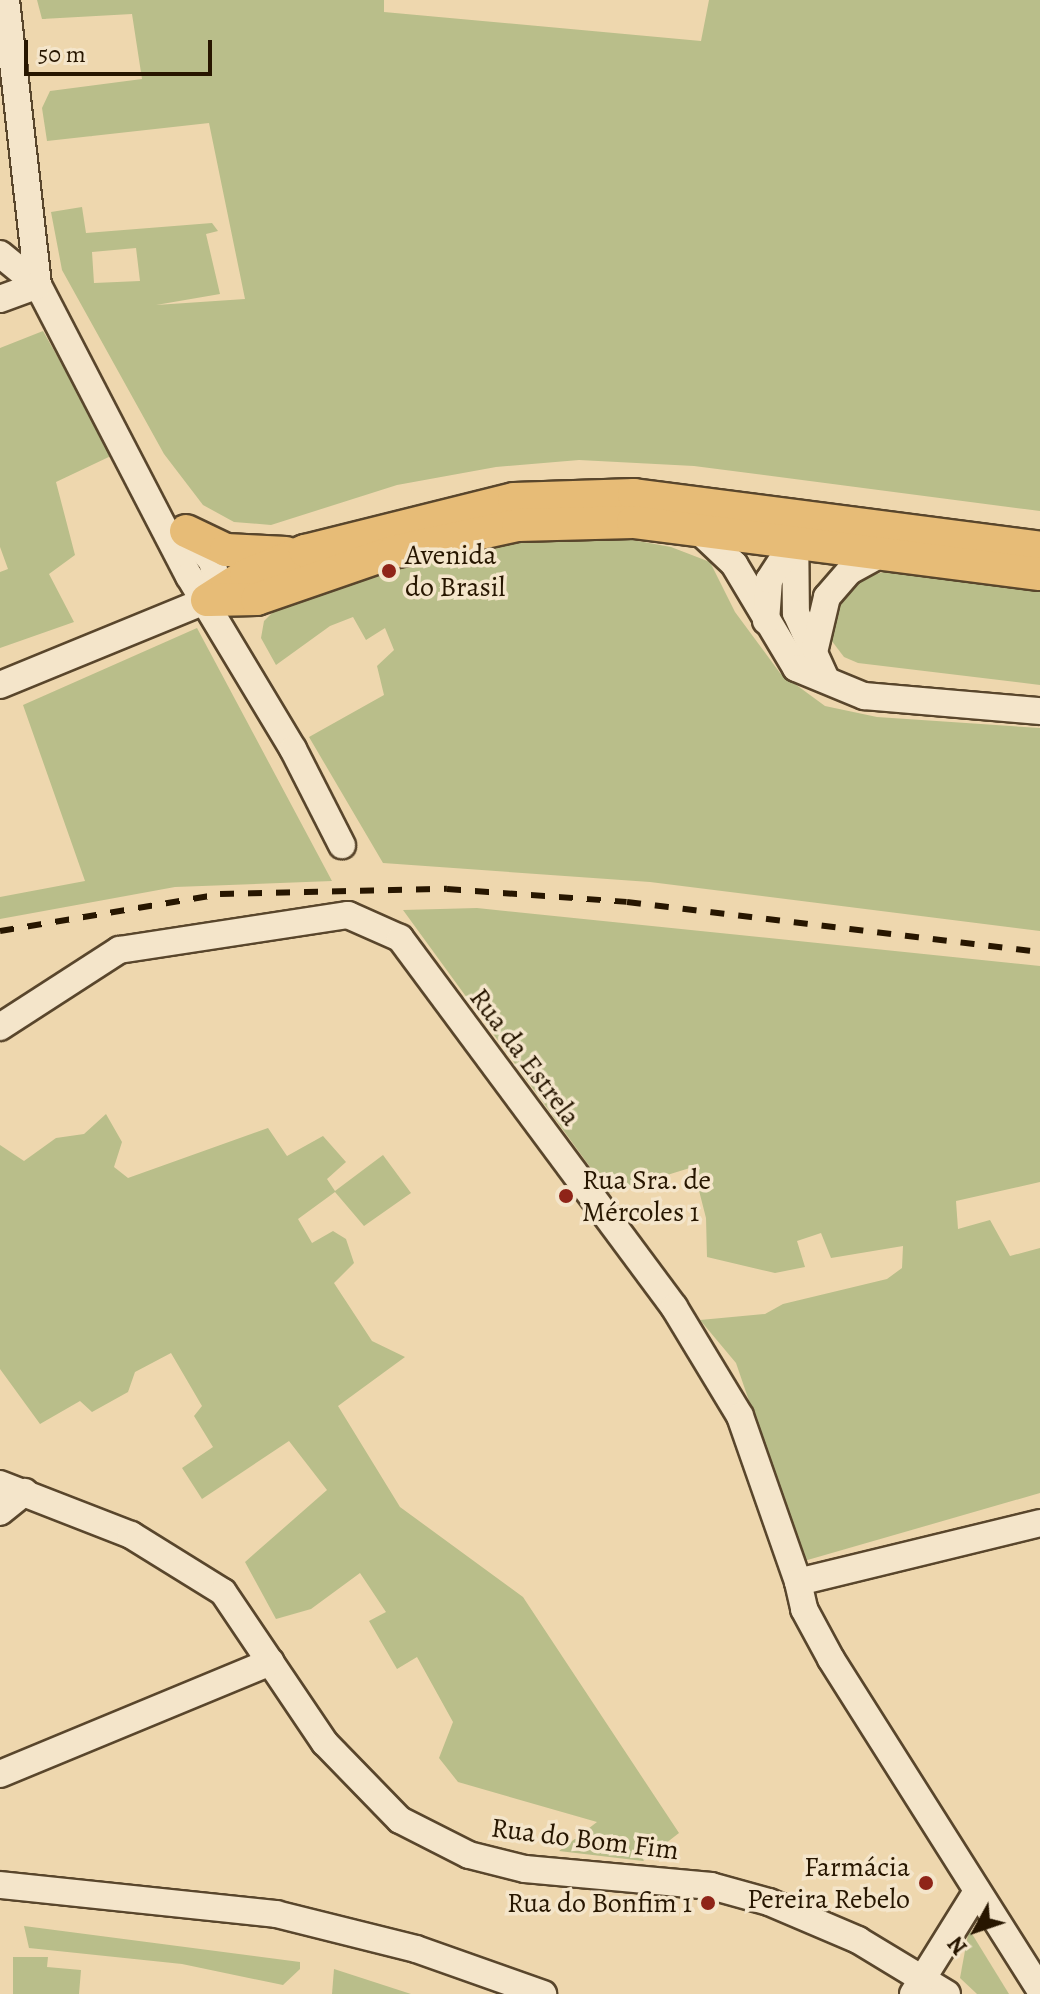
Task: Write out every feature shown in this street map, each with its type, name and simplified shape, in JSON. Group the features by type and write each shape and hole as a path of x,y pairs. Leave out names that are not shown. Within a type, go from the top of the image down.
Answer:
{"main road":[{"path":"207,600 246,575 305,551 386,527 514,499 634,495 794,529 881,554 1040,574"},
{"path":"207,600 257,599 393,552 518,525 633,522 698,530 794,529 1040,548"},
{"path":"186,531 226,550 267,555 305,551"}],"street":[{"path":"6,0 38,285 139,478 342,845"},
{"path":"0,254 38,285"},
{"path":"0,299 38,285"},
{"path":"0,685 207,600 216,579 212,561 139,478"},
{"path":"766,621 769,580 794,529"},
{"path":"794,529 796,613 815,648 826,679"},
{"path":"698,530 734,564 796,668 864,696 1040,711"},
{"path":"815,648 827,597 850,571 881,554"},
{"name":"Rua da Estrela","path":"0,1027 119,950 348,915 400,938 674,1307 740,1416 798,1582 804,1609 831,1659 1040,1990"},
{"path":"0,1512 13,1488"},
{"name":"Rua do Bom Fim","path":"13,1488 131,1535 223,1592 357,1780 400,1820 469,1855 525,1869 711,1886 769,1902 858,1940 918,1986 947,1994"},
{"path":"798,1582 1040,1523"},
{"path":"0,1774 271,1662"},
{"path":"0,1885 276,1914 430,1953 543,1994"},
{"path":"918,1986 977,1891"}],"green space":[{"path":"37,0 384,0 384,12 701,41 709,0 1040,0 1040,511 694,466 579,460 496,467 397,485 271,525 234,522 203,505 164,454 62,270 51,212 82,207 86,233 212,223 218,231 206,234 220,294 156,305 245,299 209,123 47,141 42,108 50,91 142,79 132,14 42,19","holes":["136,248 140,281 94,283 92,252"]},
{"path":"43,331 113,455 56,482 75,555 49,574 74,622 0,648 0,572 8,569 0,547 0,348"},
{"path":"627,539 671,547 710,562 735,612 780,673 825,706 877,717 1040,728 1040,931 650,882 383,863 309,737 384,695 377,666 394,650 385,628 366,640 353,617 330,626 276,665 261,638 264,621 279,606 375,565 513,540"},
{"path":"891,570 1040,588 1040,685 858,663 844,657 828,636 832,608 859,579"},
{"path":"197,628 332,881 175,887 0,919 0,897 85,881 23,705"},
{"path":"477,908 1040,966 1040,1182 956,1201 958,1229 990,1220 1010,1256 1040,1248 1040,1493 804,1561 736,1363 700,1320 765,1314 783,1304 887,1279 902,1268 903,1246 831,1258 821,1233 797,1241 805,1267 775,1273 707,1257 706,1218 693,1167 609,1193 403,910"},
{"path":"106,1114 122,1142 114,1167 128,1178 268,1128 287,1156 323,1136 346,1162 327,1179 335,1191 383,1155 411,1193 364,1226 335,1192 298,1219 312,1243 333,1231 346,1239 354,1263 334,1283 372,1341 405,1357 338,1406 400,1507 523,1597 679,1833 643,1861 559,1851 597,1822 458,1782 439,1758 453,1722 417,1657 397,1669 369,1621 386,1612 360,1573 311,1609 276,1619 245,1562 327,1490 289,1441 202,1499 182,1468 213,1447 194,1416 202,1406 171,1353 135,1372 128,1392 92,1412 80,1401 40,1424 0,1369 0,1145 24,1161 56,1138 84,1134"},
{"path":"24,1926 300,1962 300,1969 283,1985 182,1964 29,1948"},
{"path":"969,1929 1009,1994 977,1994 960,1978"},
{"path":"13,1957 48,1957 47,1967 81,1970 79,1994 13,1994"},
{"path":"334,1969 411,1994 332,1994"}],"railway":[{"path":"0,931 220,894 447,889 627,902 1040,952"}],"place":[{"name":"Avenida do Brasil","path":"389,571"},
{"name":"Rua Sra. de Mércoles 1","path":"566,1196"},
{"name":"Farmácia Pereira Rebelo","path":"926,1883"},
{"name":"Rua do Bonfim 1","path":"708,1903"}]}
